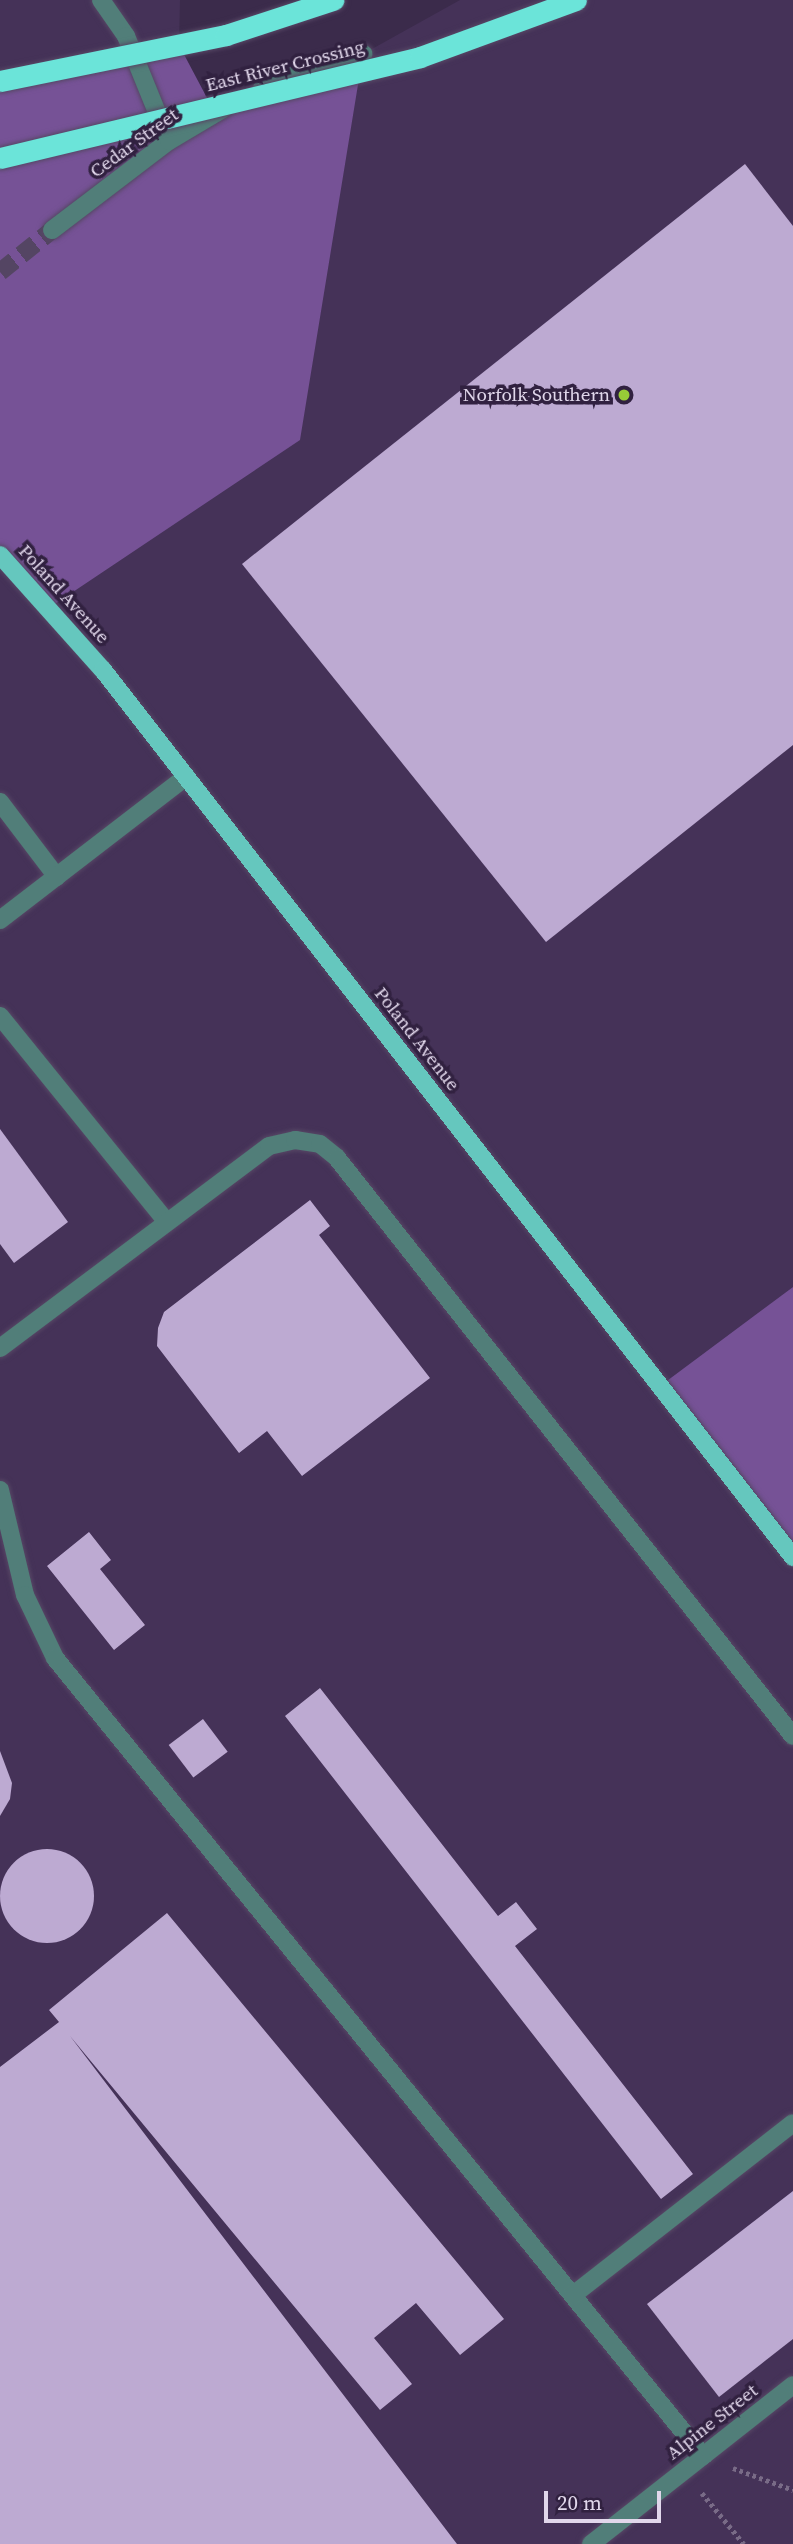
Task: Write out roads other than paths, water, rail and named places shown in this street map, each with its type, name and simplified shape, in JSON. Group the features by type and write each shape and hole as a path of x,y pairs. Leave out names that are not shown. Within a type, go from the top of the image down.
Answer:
{"highway":[{"path":"0,80 226,35 334,0"},
{"name":"East River Crossing","path":"0,158 420,57 576,0"}],"main road":[{"name":"Poland Avenue","path":"0,555 103,670 793,1557"}],"street":[{"path":"101,0 126,36 169,141"},
{"name":"Cedar Street","path":"52,230 169,141 279,80 363,54"},
{"path":"0,920 186,777"},
{"path":"0,802 57,877"},
{"path":"0,1016 167,1222"},
{"path":"0,1348 269,1146 295,1140 320,1144 337,1158 793,1736"},
{"path":"0,1490 25,1595 55,1658 703,2456"},
{"path":"573,2295 793,2123"},
{"name":"Alpine Street","path":"591,2544 793,2385"}],"tunnel":[{"path":"0,272 52,230"}],"place":[{"name":"Norfolk Southern","path":"624,395"}]}
